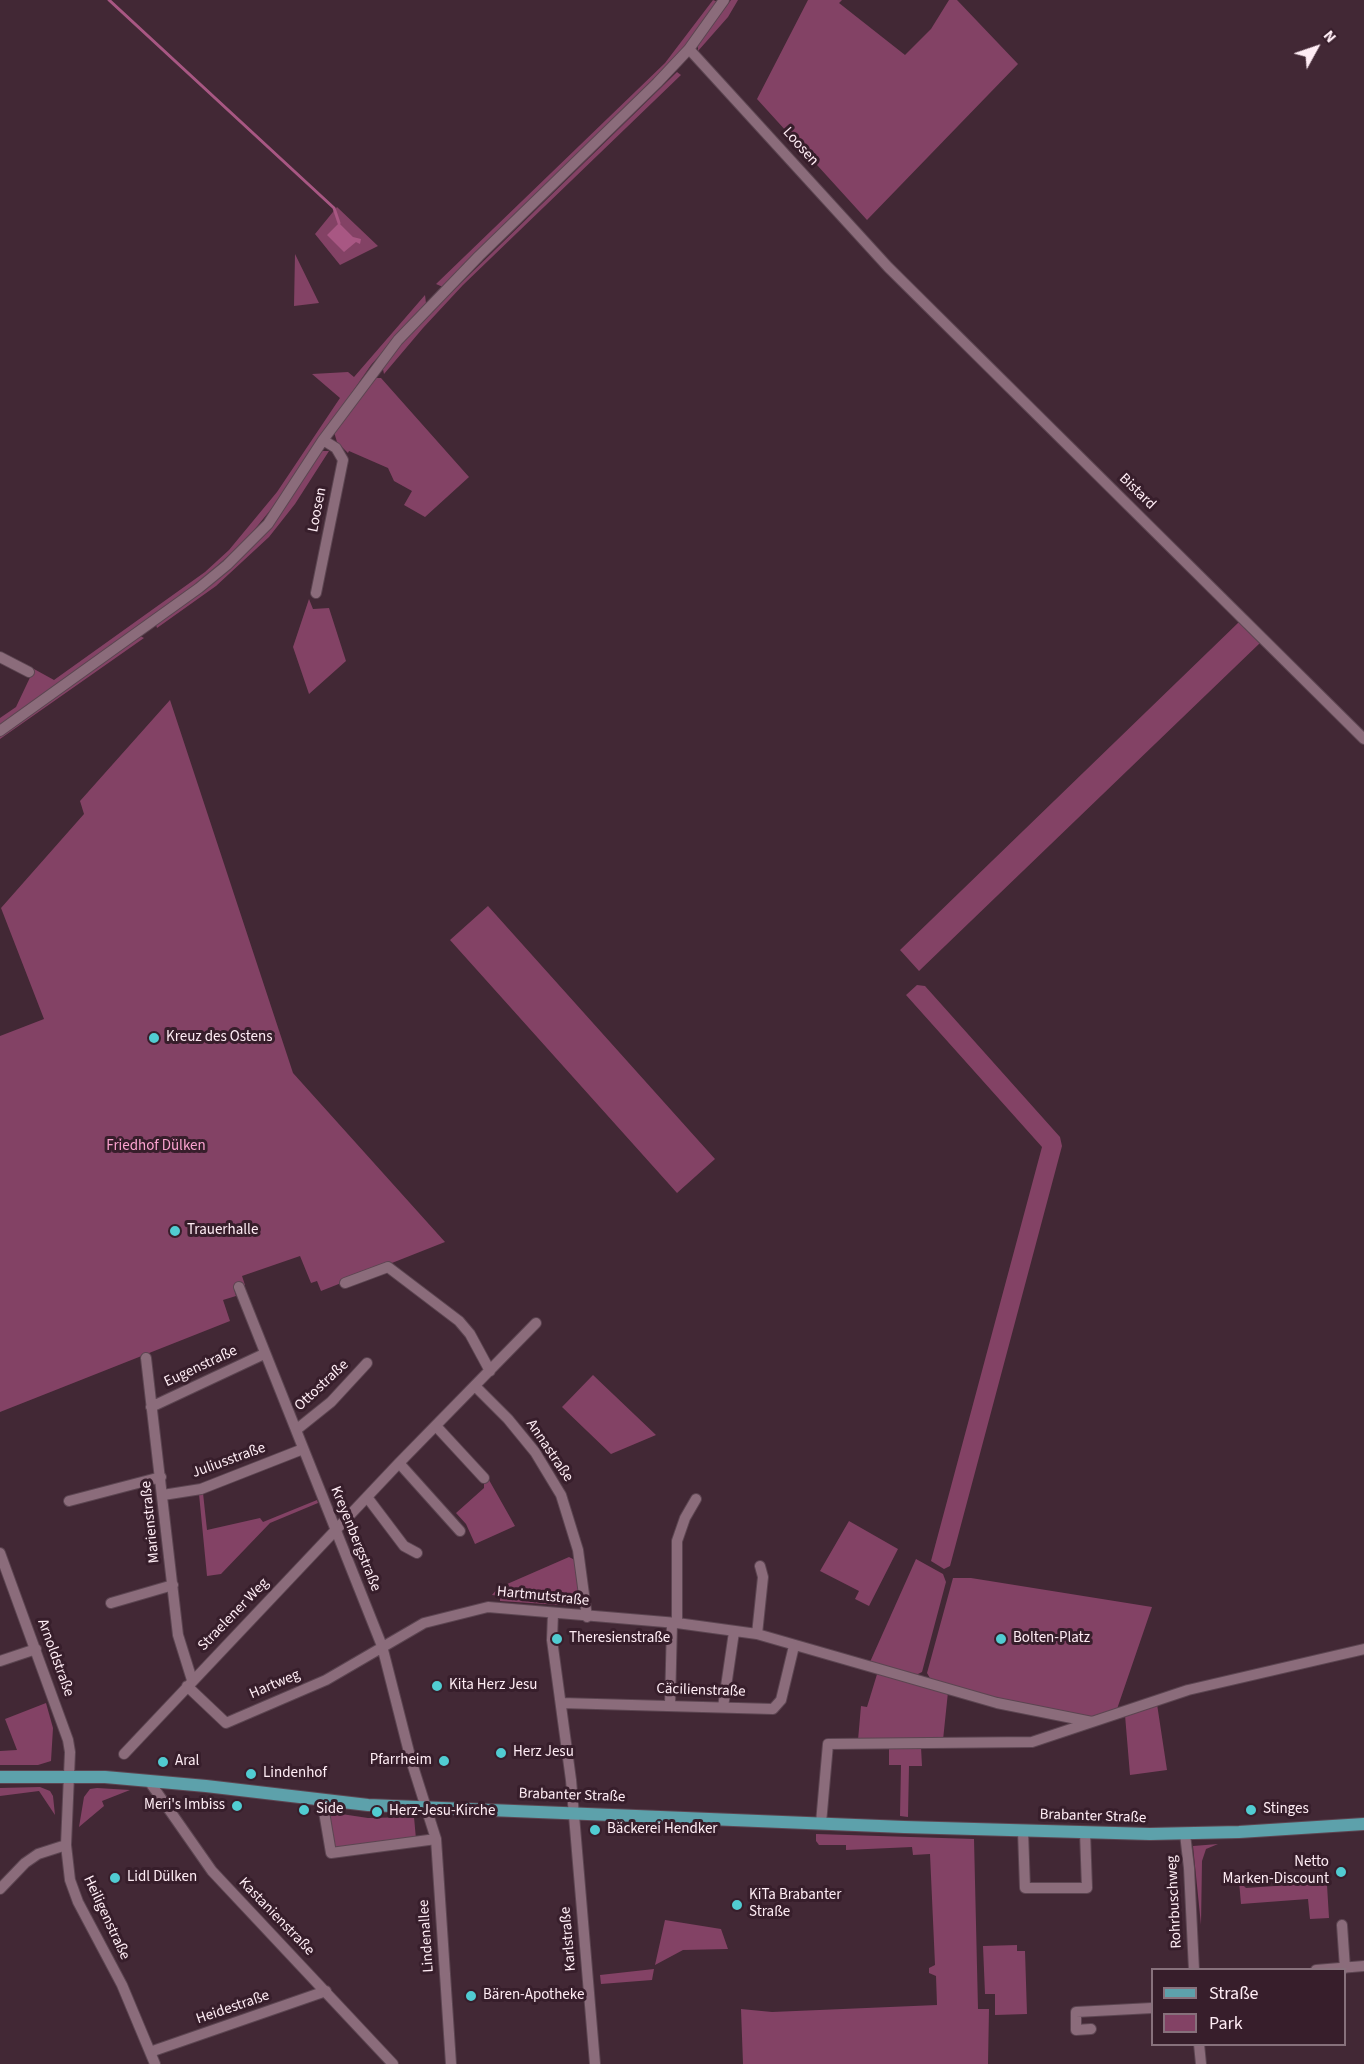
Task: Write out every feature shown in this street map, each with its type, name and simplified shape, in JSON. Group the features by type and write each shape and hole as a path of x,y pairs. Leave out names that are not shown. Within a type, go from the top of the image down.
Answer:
{"main road":[{"name":"Brabanter Straße","path":"0,1777 69,1776 149,1781 368,1805 573,1811 1023,1830 1185,1834 1364,1824"}],"street":[{"path":"0,730 149,626 227,566 268,524 323,441 398,340 479,256 657,83 689,49 724,0"},
{"name":"Loosen","path":"689,49 888,267"},
{"name":"Bistard","path":"888,267 1364,739"},
{"name":"Loosen","path":"316,593 343,460 336,448 323,441"},
{"path":"0,657 28,672"},
{"path":"345,1283 388,1267 459,1321 470,1334 490,1371"},
{"name":"Kreyenbergstraße","path":"239,1287 334,1532 382,1646 411,1760 428,1806"},
{"name":"Straelener Weg","path":"124,1754 399,1463 536,1323"},
{"name":"Eugenstraße","path":"151,1407 264,1354"},
{"name":"Marienstraße","path":"146,1358 178,1635 190,1683"},
{"name":"Ottostraße","path":"296,1430 331,1402 367,1363"},
{"name":"Annastraße","path":"475,1386 508,1419 535,1452 561,1495 578,1550 587,1617"},
{"path":"436,1426 484,1478"},
{"name":"Juliusstraße","path":"163,1495 201,1489 303,1449"},
{"path":"399,1463 460,1531"},
{"path":"69,1501 161,1477"},
{"path":"367,1497 404,1546 417,1553"},
{"path":"670,1706 678,1541 685,1518 696,1499"},
{"name":"Arnoldstraße","path":"1,1556 68,1740 69,1776"},
{"path":"758,1634 763,1576 760,1566"},
{"path":"111,1604 173,1585"},
{"name":"Hartmutstraße","path":"382,1646 424,1623 488,1607 675,1623 758,1634 997,1703 1092,1722"},
{"path":"553,1613 552,1640 573,1811"},
{"path":"723,1707 734,1632"},
{"name":"Hartweg","path":"190,1683 226,1723 326,1680 382,1646"},
{"name":"Cäcilienstraße","path":"561,1703 773,1709 781,1700 794,1646"},
{"path":"0,1661 36,1649"},
{"path":"821,1823 828,1744 1032,1742 1188,1690 1364,1649"},
{"name":"Heiligenstraße","path":"69,1776 66,1845 70,1880 78,1902 122,1985 155,2064"},
{"name":"Kastanienstraße","path":"149,1781 212,1871 393,2064"},
{"path":"322,1800 332,1853 436,1839"},
{"name":"Lindenallee","path":"428,1806 436,1839 452,2064"},
{"name":"Karlstraße","path":"573,1811 595,2064"},
{"path":"1023,1830 1025,1888 1087,1888 1086,1832"},
{"name":"Rohrbuschweg","path":"1185,1834 1190,1877 1194,1968"},
{"path":"0,1889 25,1863 38,1854 66,1845"},
{"path":"1342,1925 1345,1968 1364,1966"},
{"name":"Heidestraße","path":"150,2052 326,1991"},
{"path":"1091,2029 1076,2030 1076,2012 1151,2008"},
{"path":"1199,2046 1201,2064"}],"green space":[{"path":"713,0 718,2 670,64 443,287 436,284 665,63"},
{"path":"731,0 738,0 728,17 698,51 698,45"},
{"path":"808,0 842,0 839,3 905,55 931,29 949,0 957,0 1018,64 867,220 757,99"},
{"path":"677,72 681,75 463,285 384,374 382,365 407,336"},
{"path":"337,207 378,246 340,265 315,234"},
{"path":"295,254 319,303 294,306"},
{"path":"425,295 426,303 371,365 272,508 246,540 191,589 0,725 0,718 16,707 34,669 54,680 205,572 229,550 277,492 340,398 312,374 348,372 354,377"},
{"path":"372,378 381,378 469,477 425,517 404,505 412,491 394,481 388,468 349,451 348,453 337,442 334,432"},
{"path":"321,451 329,451 295,504 269,537 216,586 157,628 156,625 236,562"},
{"path":"309,599 313,609 329,608 346,661 309,694 293,647"},
{"path":"1239,622 1260,643 919,971 900,950"},
{"path":"140,636 144,638 0,739 0,735"},
{"name":"Friedhof Dülken","path":"170,700 293,1073 445,1242 321,1291 317,1281 311,1283 300,1256 242,1276 245,1285 234,1289 236,1296 223,1300 230,1321 0,1412 0,1036 44,1019 1,908 84,814 80,801"},
{"path":"488,906 715,1159 677,1193 450,940"},
{"path":"917,985 925,986 1060,1137 1062,1146 950,1566 944,1569 931,1561 1042,1147 906,995"},
{"path":"593,1375 656,1435 611,1454 562,1407"},
{"path":"489,1480 515,1526 475,1544 466,1524 456,1513 484,1488 484,1482"},
{"path":"203,1493 207,1530 260,1518 263,1522 317,1500 318,1503 270,1523 221,1574 207,1576 199,1494"},
{"path":"849,1521 898,1549 869,1606 855,1599 859,1591 820,1571"},
{"path":"569,1557 575,1560 580,1600 576,1606 500,1601 500,1596 492,1595 498,1588"},
{"path":"916,1559 943,1574 946,1582 922,1672 916,1675 870,1662"},
{"path":"953,1578 971,1578 1152,1607 1117,1709 1092,1717 998,1699 931,1680 927,1673"},
{"path":"878,1671 948,1692 943,1740 858,1740 861,1706 867,1707"},
{"path":"46,1703 53,1728 51,1761 38,1765 0,1765 0,1751 17,1750 5,1719"},
{"path":"1157,1704 1167,1770 1130,1775 1125,1715"},
{"path":"889,1747 921,1747 922,1766 909,1766 908,1817 900,1816 901,1765 889,1765"},
{"path":"40,1787 50,1791 53,1796 55,1815 39,1791 0,1796 0,1788"},
{"path":"90,1789 130,1790 102,1801 104,1806 79,1827 84,1797"},
{"path":"328,1812 368,1818 414,1817 416,1839 335,1848"},
{"path":"816,1834 974,1839 978,2009 989,2009 988,2064 743,2064 741,2009 772,2012 937,2005 936,1976 929,1973 929,1968 935,1965 930,1854 913,1855 912,1847 846,1850 846,1845 819,1845 816,1841"},
{"path":"1218,1844 1206,1849 1202,1861 1201,1925 1193,1846"},
{"path":"1239,1881 1246,1888 1318,1883 1318,1885 1327,1885 1329,1918 1310,1919 1308,1899 1241,1904"},
{"path":"665,1920 721,1929 728,1949 683,1950 655,1965"},
{"path":"1017,1945 1017,1951 1025,1951 1027,2014 995,2015 995,1994 985,1994 983,1946"},
{"path":"654,1969 652,1980 601,1984 600,1975"}],"shaded area":[{"path":"339,223 353,237 361,239 360,244 356,242 344,252 327,235"}],"waterway":[{"path":"109,0 334,208 339,223"}],"place":[{"name":"Kreuz des Ostens","path":"154,1038"},
{"name":"Trauerhalle","path":"175,1231"},
{"name":"Theresienstraße","path":"557,1639"},
{"name":"Bolten-Platz","path":"1001,1639"},
{"name":"Kita Herz Jesu","path":"437,1686"},
{"name":"Herz Jesu","path":"501,1753"},
{"name":"Pfarrheim","path":"444,1761"},
{"name":"Aral","path":"163,1762"},
{"name":"Lindenhof","path":"251,1774"},
{"name":"Meri's Imbiss","path":"237,1806"},
{"name":"Side","path":"304,1810"},
{"name":"Stinges","path":"1251,1810"},
{"name":"Herz-Jesu-Kirche","path":"377,1812"},
{"name":"Bäckerei Hendker","path":"595,1830"},
{"name":"Netto Marken-Discount","path":"1341,1872"},
{"name":"Lidl Dülken","path":"115,1878"},
{"name":"KiTa Brabanter Straße","path":"737,1905"},
{"name":"Bären-Apotheke","path":"471,1996"}]}
